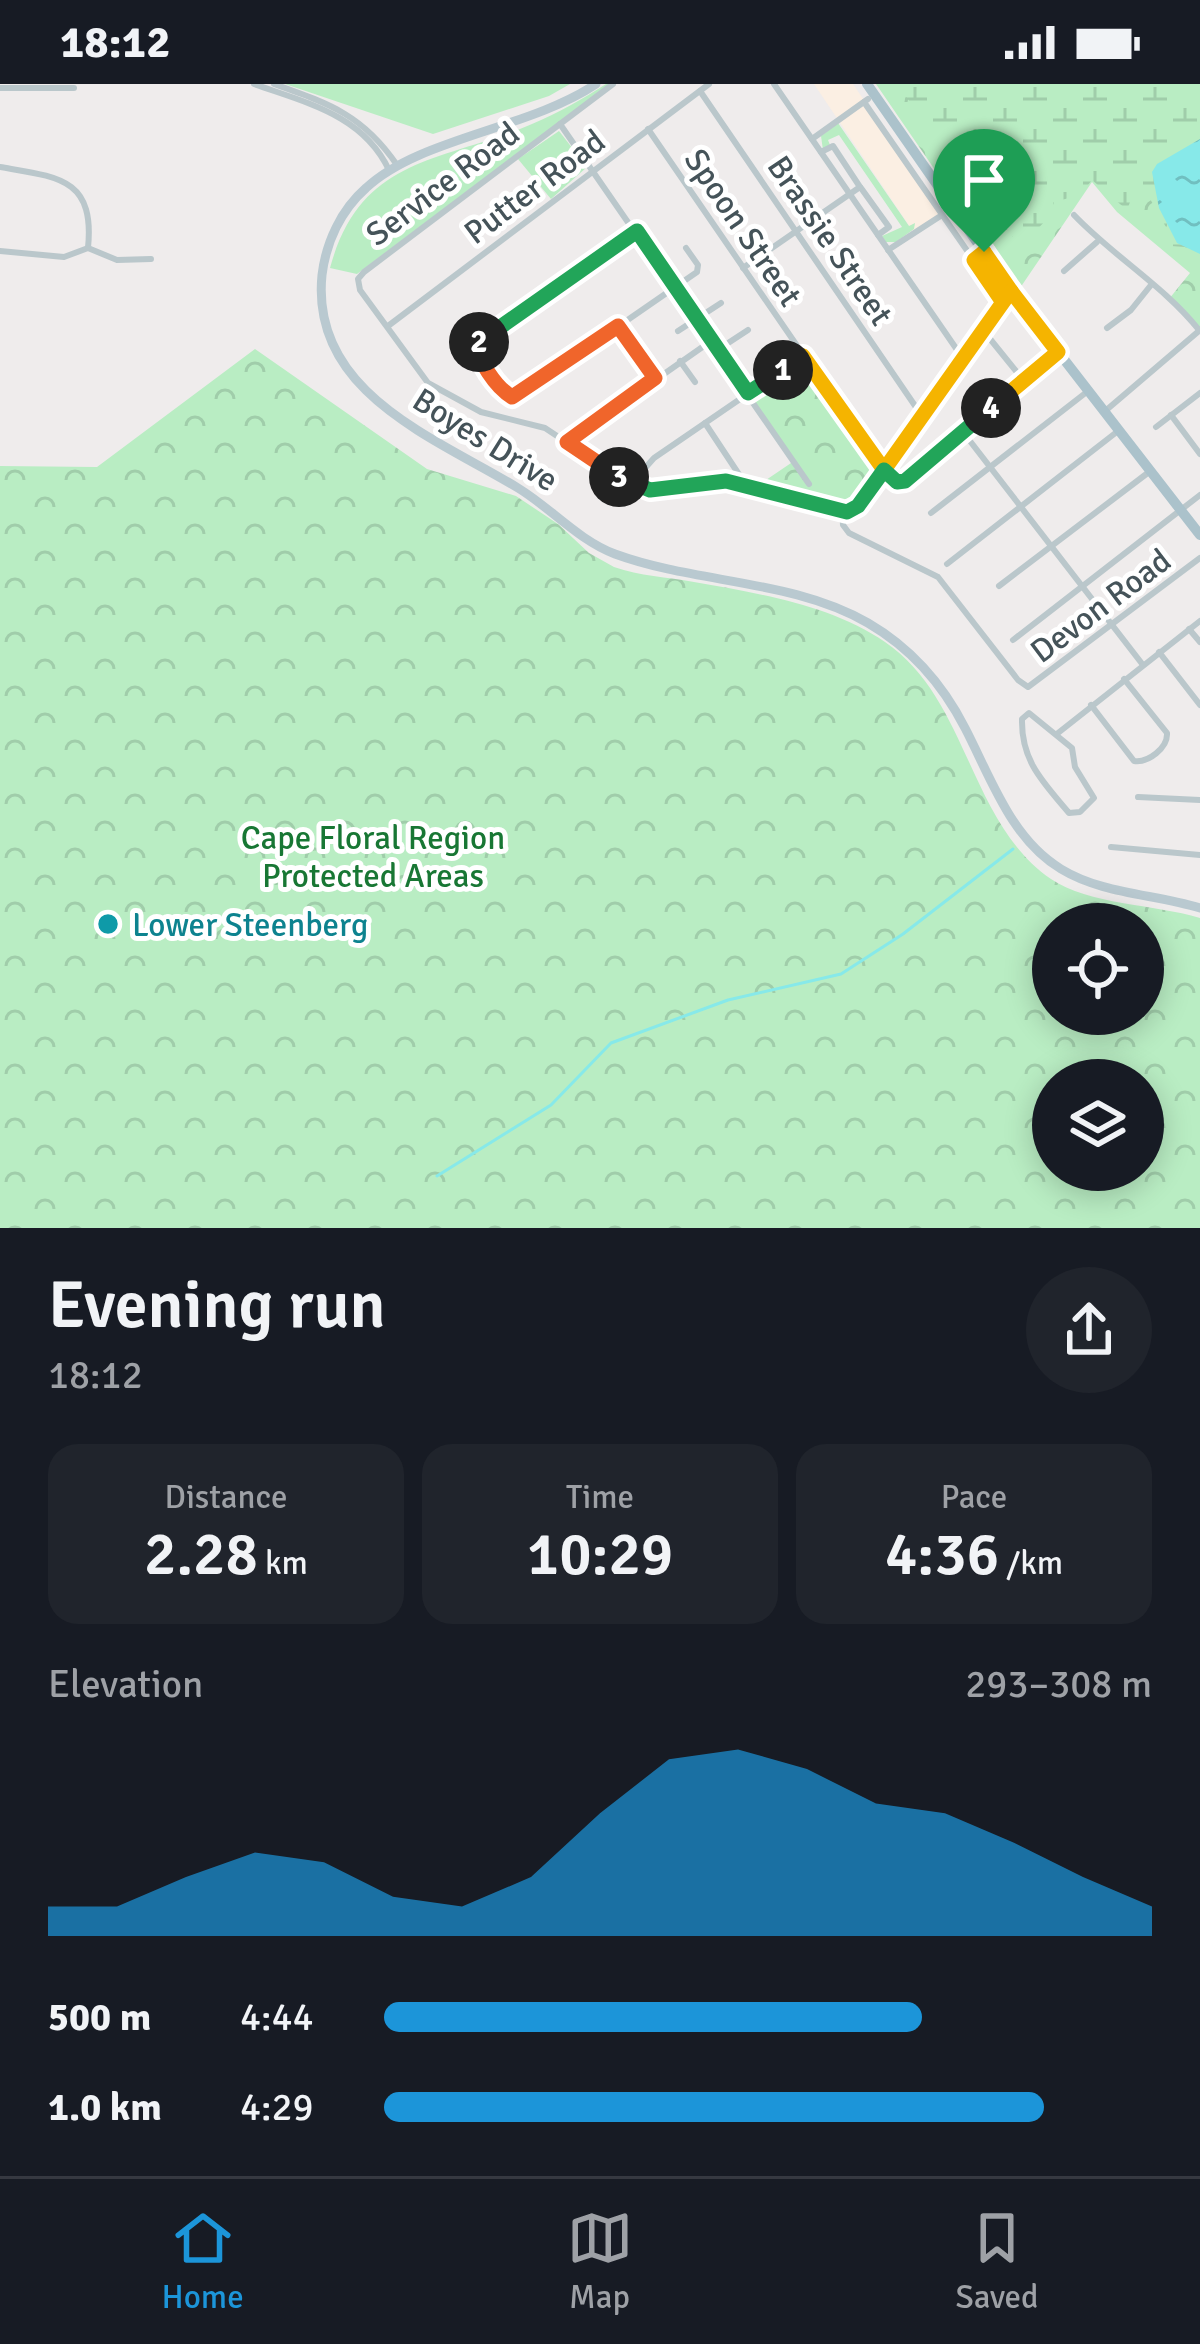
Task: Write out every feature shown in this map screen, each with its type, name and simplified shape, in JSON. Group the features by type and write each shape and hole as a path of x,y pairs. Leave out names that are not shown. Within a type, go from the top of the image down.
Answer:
{"main road":[{"name":"Boyes Drive","path":"596,84 530,118 393,168 361,192 339,222 322,278 324,316 336,350 352,375 376,401 438,444 536,499 604,549 653,566 831,605 872,625 915,658 943,691 1014,823 1040,853 1085,881 1200,908"},
{"path":"869,94 1007,296 1058,352 1200,535"}],"street":[{"path":"254,84 349,122 393,168"},
{"path":"274,84 352,116 373,133 393,168"},
{"name":"Service Road","path":"388,326 360,290 358,279 613,84"},
{"name":"Putter Road","path":"388,326 709,84"},
{"path":"774,84 812,139 889,226 882,233"},
{"path":"4,87 74,88"},
{"name":"Brassie Street","path":"700,91 922,416"},
{"path":"812,139 869,94 942,215 979,256"},
{"path":"560,124 809,484"},
{"name":"Spoon Street","path":"648,130 884,470"},
{"path":"825,150 834,147 888,250 962,357"},
{"path":"0,166 74,186 86,205 88,248"},
{"path":"743,268 856,190"},
{"path":"888,250 942,215"},
{"path":"1074,215 1184,310 1200,330 1104,412"},
{"path":"637,231 479,341 478,355 503,392 512,397 699,268 686,248"},
{"path":"1064,272 1099,241"},
{"path":"0,251 64,257 88,248 117,260 151,259"},
{"path":"1107,328 1131,310 1151,285"},
{"path":"388,326 432,386 481,412 538,426 642,489 720,480 842,512 858,506 1007,296"},
{"path":"678,331 721,303"},
{"path":"618,326 655,378"},
{"path":"982,328 1024,381"},
{"path":"719,349 748,329"},
{"path":"567,442 712,340"},
{"path":"884,470 897,482 905,481 1058,352"},
{"path":"646,467 803,356"},
{"path":"680,361 694,382"},
{"path":"931,513 1088,391"},
{"path":"1156,427 1200,393"},
{"path":"1171,415 1200,454"},
{"path":"705,423 747,487"},
{"path":"947,564 1118,431"},
{"path":"963,432 1143,665"},
{"path":"999,586 1150,471"},
{"path":"1012,640 1200,495"},
{"name":"Devon Road","path":"842,512 849,533 938,577 1028,687 1200,558"},
{"path":"1058,733 1200,621"},
{"path":"1190,629 1200,642"},
{"path":"1159,652 1200,705"},
{"path":"1091,705 1134,761 1145,760 1163,747 1167,733 1124,679"},
{"path":"1031,713 1058,733 1072,748 1075,767 1093,795 1091,803 1074,814 1030,766 1022,718 1031,713"},
{"path":"1138,796 1200,800"},
{"path":"1111,847 1200,855"}],"shaded area":[{"path":"814,84 853,84 942,215 914,233"}],"green space":[{"path":"285,84 570,84 549,96 433,134"},
{"path":"610,84 357,274 330,268 344,231 362,203 384,183 408,168 542,120"},
{"path":"876,84 1200,84 1200,330 1169,299 1190,273 1117,212 1092,182 1018,291"},
{"path":"896,84 1200,84 1200,267 1185,247 1171,246 1171,236 1149,197 1130,202 1127,210 1092,180 1080,195 1054,202 1049,217 1023,244 1017,243 996,214 984,207 950,145 938,138"},
{"path":"838,123 909,226 915,223 896,242 886,242 882,236 902,227 839,135 828,140 830,145 823,150 821,136"},
{"path":"559,131 587,167 551,199 518,159"},
{"name":"Cape Floral Region Protected Areas","path":"255,349 427,469 516,496 614,567 793,602 842,619 885,642 913,666 935,695 984,794 1023,855 1066,888 1126,903 1032,903 1032,1035 1164,1035 1164,910 1200,918 1200,1228 0,1228 0,466 97,467"},
{"path":"803,356 884,470 858,506 847,512 763,491 766,480 794,461 749,393"}],"water":[{"path":"1200,139 1200,254 1177,243 1159,208 1152,172 1157,164"}],"waterway":[{"path":"437,1176 551,1105 611,1043 728,1000 841,974 903,934 1013,849"}],"place":[{"name":"Lower Steenberg","path":"108,924"}],"route":[{"path":"984,252 974,260 1002,301 1011,291 1058,352 905,481 897,482 884,470 858,506 847,512 726,481 643,489 567,442 655,378 618,326 512,397 503,392 477,350 479,341 637,231 748,393 803,356 884,470 1011,291 984,252"}]}
